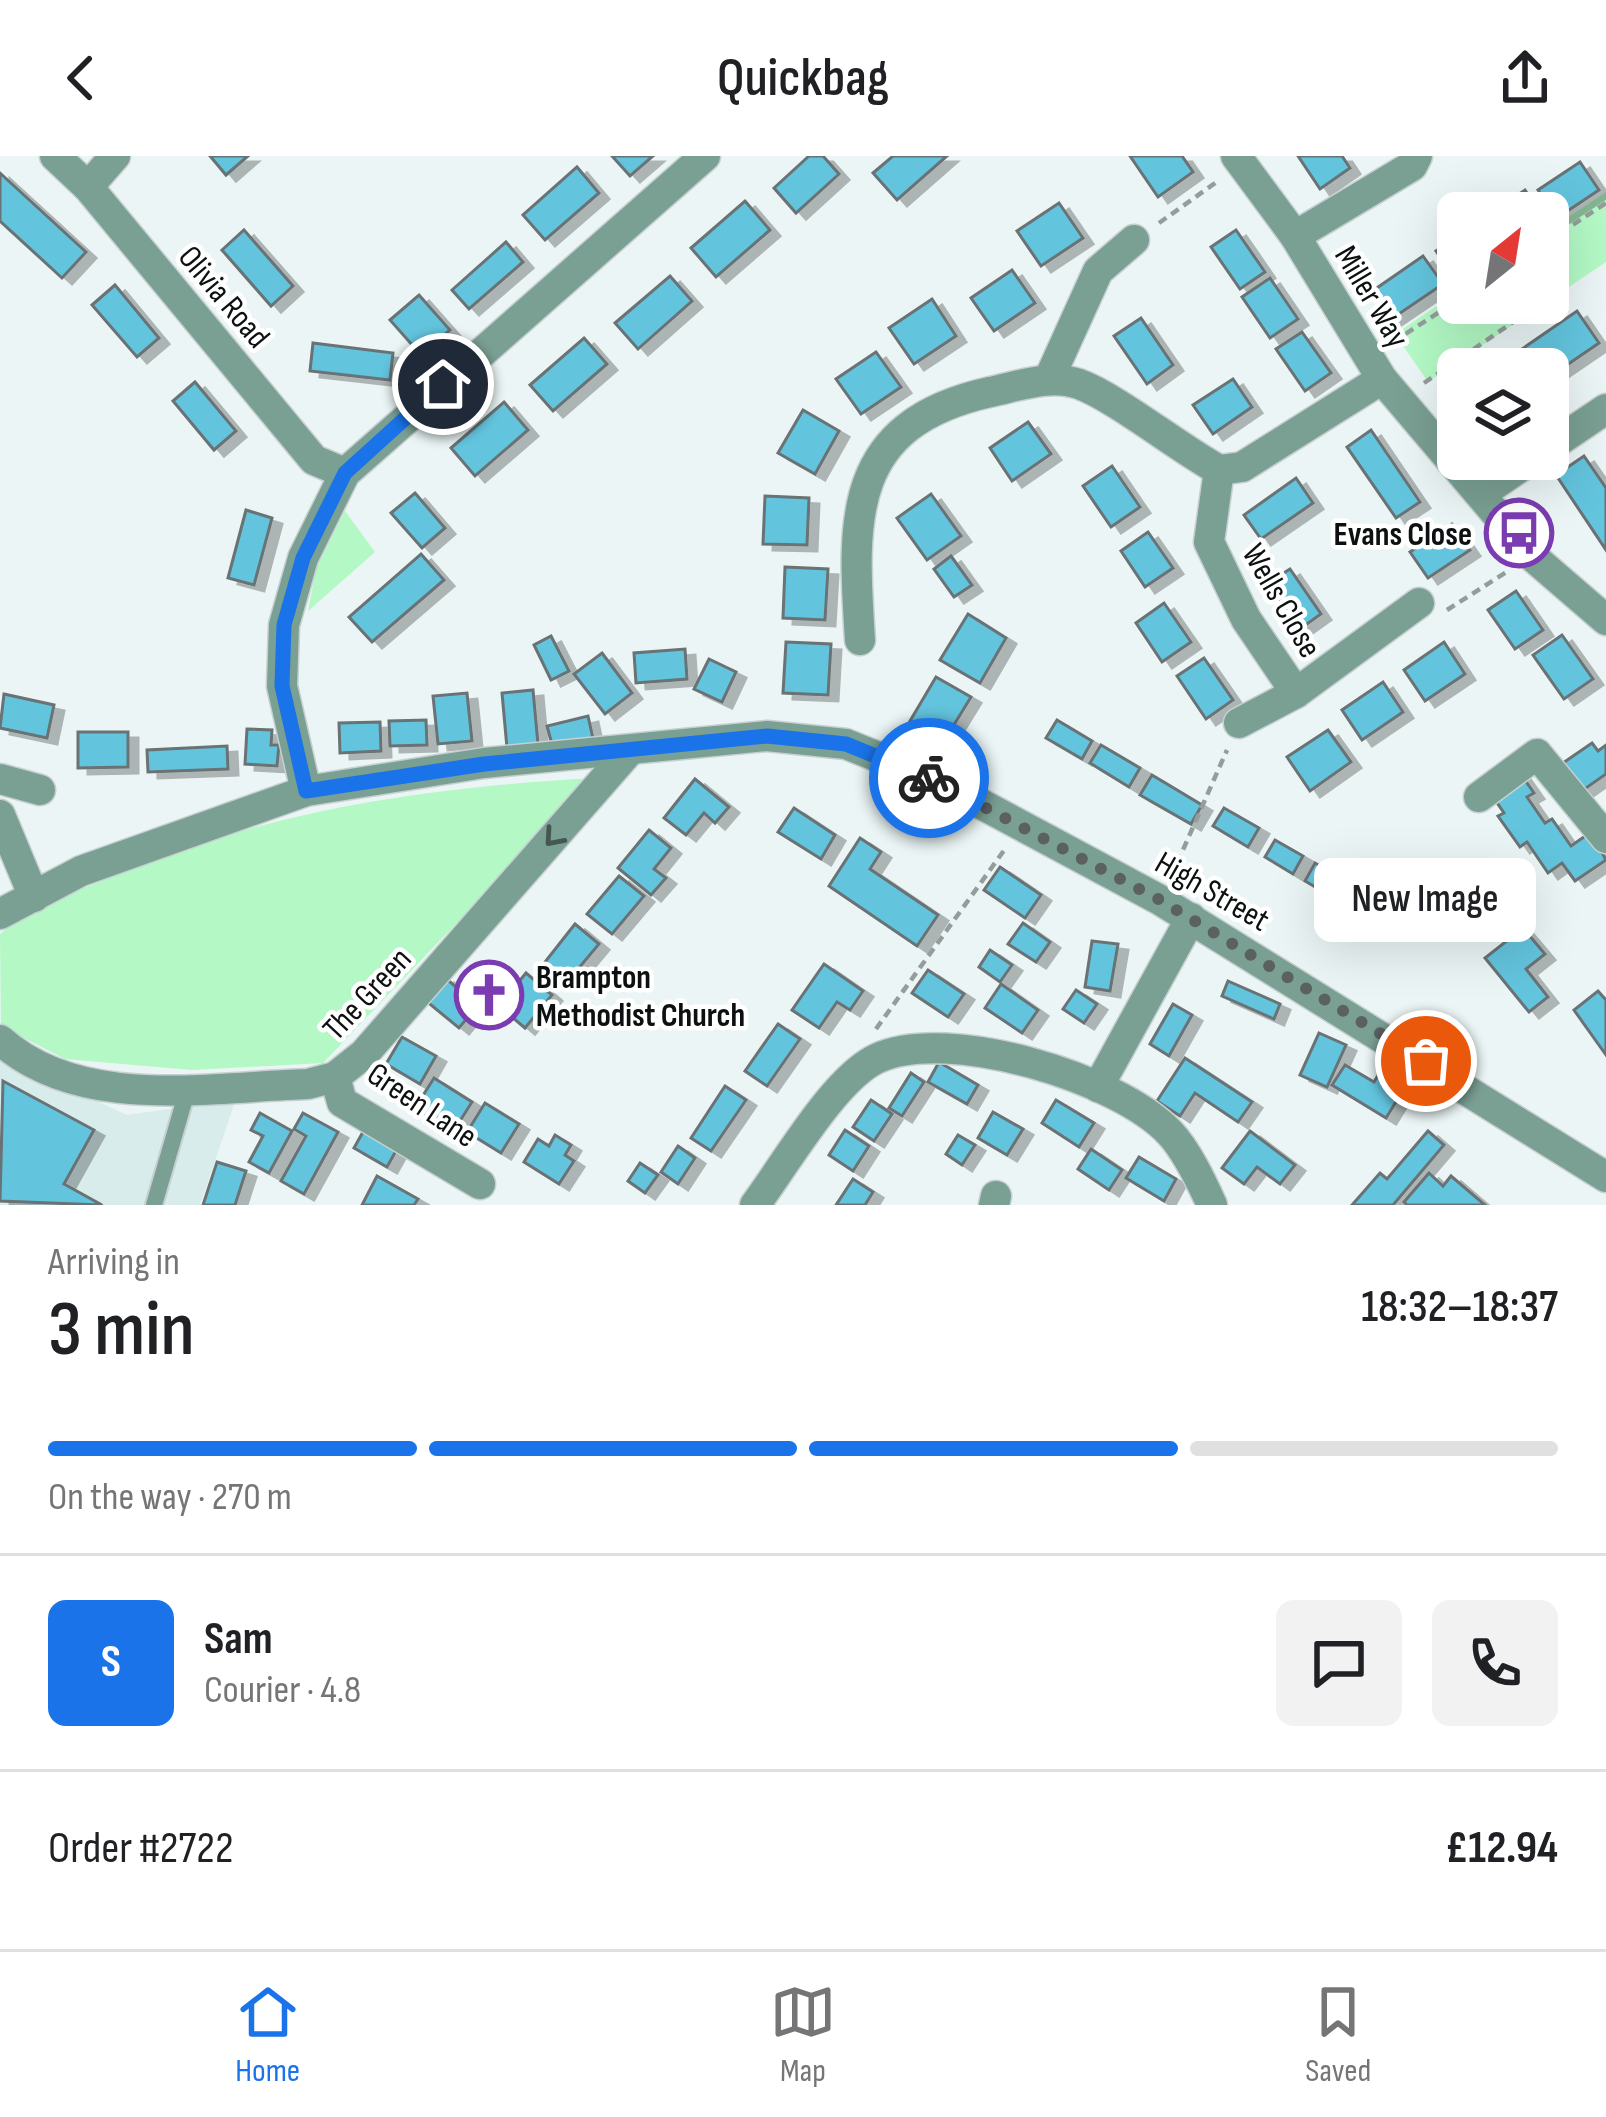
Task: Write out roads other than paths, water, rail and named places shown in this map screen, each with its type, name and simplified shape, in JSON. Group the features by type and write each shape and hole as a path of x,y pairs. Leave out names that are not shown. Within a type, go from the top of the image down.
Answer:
{"street":[{"name":"Olivia Road","path":"55,156 88,187 314,460 345,473"},
{"path":"88,187 115,156"},
{"path":"306,791 282,686 284,625 303,558 345,473 705,156"},
{"path":"1295,236 1412,166 1417,156"},
{"name":"Miller Way","path":"1238,160 1295,236 1383,379 1535,553 1533,557 1606,620"},
{"path":"1049,379 1098,271 1134,240"},
{"path":"860,640 853,539 868,476 901,430 958,399 1049,379 1081,385 1219,470 1242,467 1383,379"},
{"path":"1569,434 1606,409"},
{"name":"Wells Close","path":"1219,470 1209,542 1246,619 1296,693"},
{"path":"1482,493 1501,480"},
{"name":"Wells Close","path":"1239,723 1296,693 1419,603"},
{"name":"High Street","path":"630,750 767,736 846,744 1024,824 1160,900 1606,1177"},
{"path":"0,914 81,871 306,791 484,764 630,750"},
{"name":"The Green","path":"0,1040 65,1078 136,1090 308,1084 335,1077 364,1054 630,750"},
{"path":"1479,797 1537,754 1606,838"},
{"path":"0,779 40,790"},
{"path":"0,815 34,897"},
{"path":"1099,1087 1191,918"},
{"path":"755,1205 847,1082 875,1059 906,1048 987,1050 1099,1087 1170,1133 1212,1205"},
{"name":"Green Lane","path":"335,1077 343,1102 480,1184"}],"lane":[{"path":"154,1205 188,1088"}],"place":[{"name":"Evans Close","path":"1519,533"},
{"name":"Brampton Methodist Church","path":"489,995"},
{"name":"New Image","path":"1426,1061"}]}
